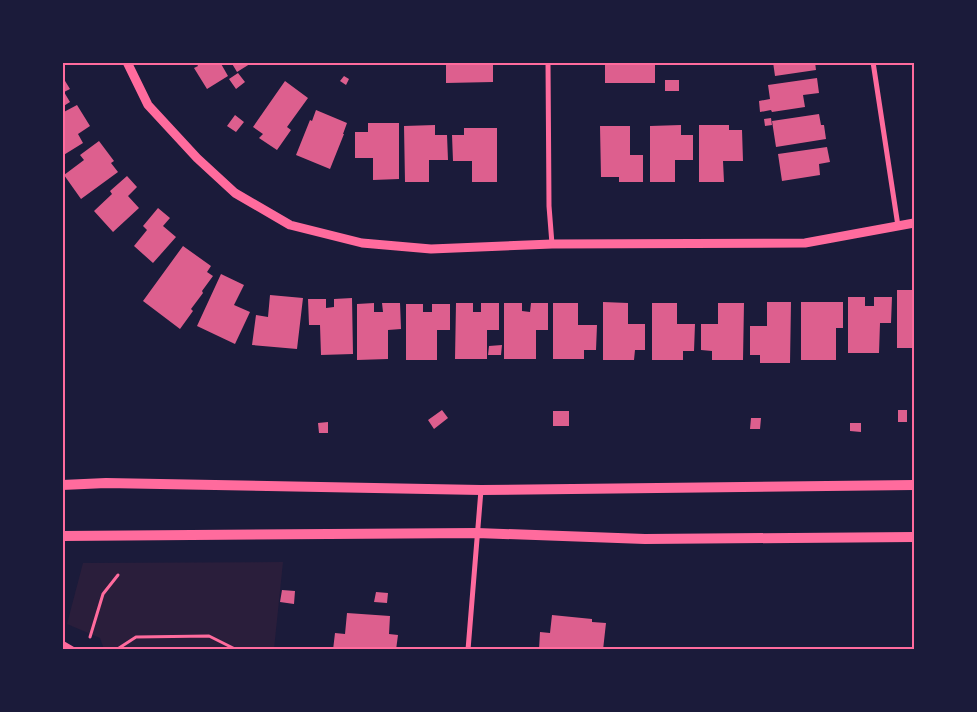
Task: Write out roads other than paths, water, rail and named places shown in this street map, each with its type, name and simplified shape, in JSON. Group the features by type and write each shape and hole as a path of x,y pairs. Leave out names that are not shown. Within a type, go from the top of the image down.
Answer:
{"main road":[{"path":"62,485 116,483 481,490 914,485"},
{"path":"62,536 478,533 645,539 914,537"}],"street":[{"path":"127,62 148,105 197,158 235,193 290,225 362,243 431,249 552,244 805,243 914,223"},
{"path":"548,62 549,206 552,244"},
{"path":"873,62 898,226"},
{"path":"468,650 481,490"},
{"path":"62,643 74,650"}]}
